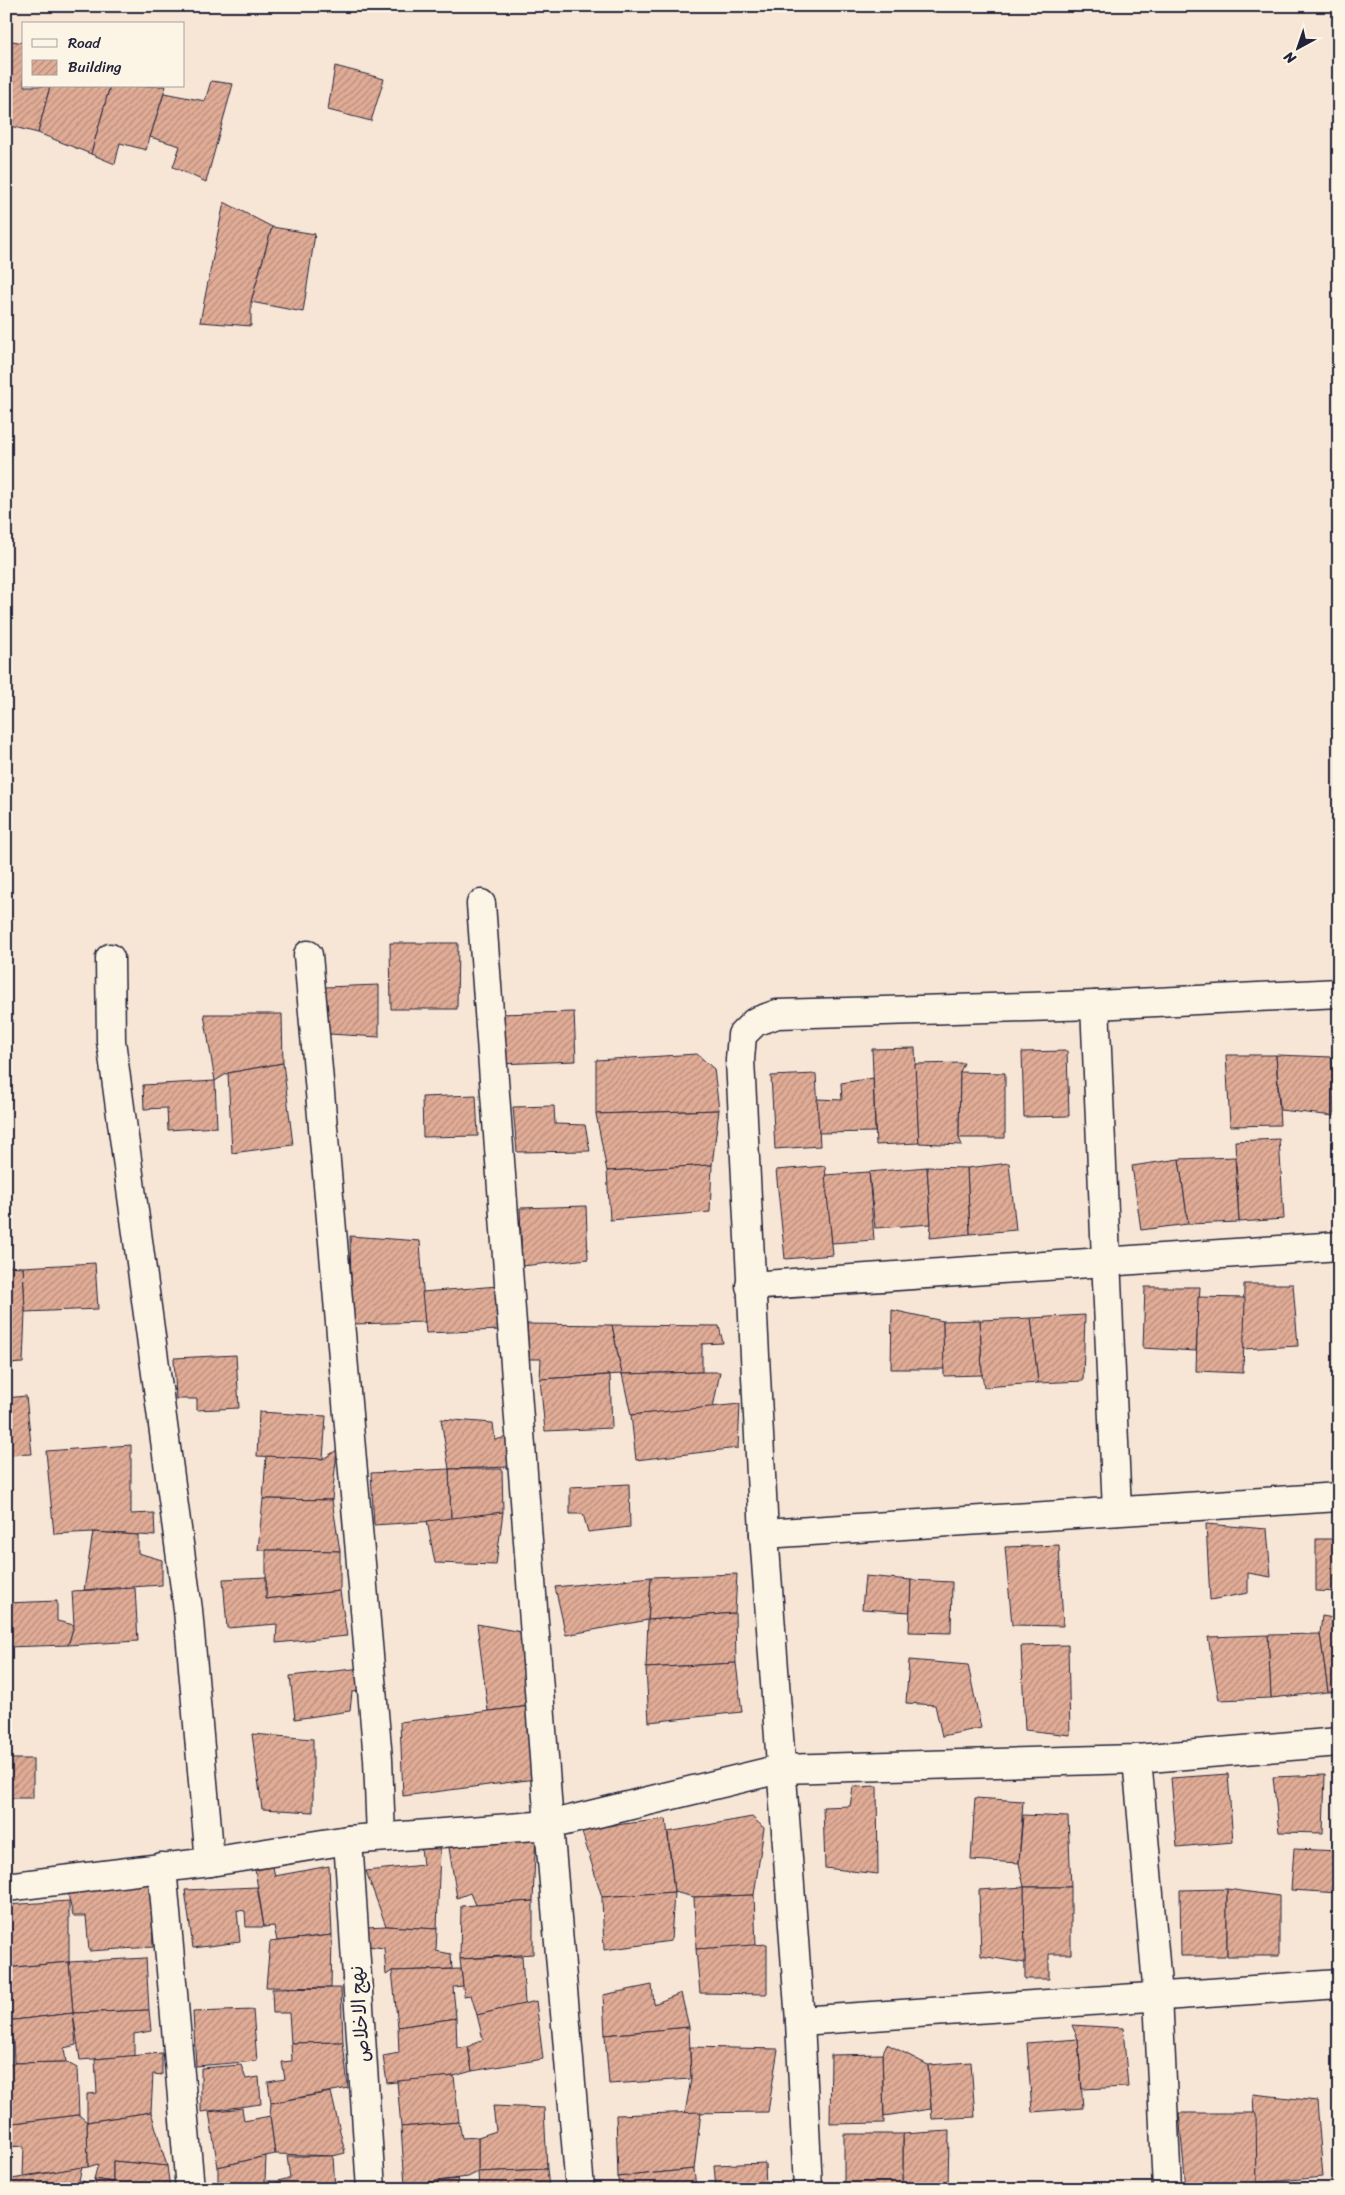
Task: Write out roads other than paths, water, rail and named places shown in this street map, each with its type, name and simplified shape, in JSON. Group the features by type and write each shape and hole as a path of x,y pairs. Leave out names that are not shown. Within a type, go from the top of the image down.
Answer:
{"street":[{"path":"481,904 549,1825 580,2189"},
{"path":"308,955 378,1759 381,1837"},
{"path":"110,958 111,1041 188,1610 210,1862"},
{"path":"808,2189 800,2021 764,1534 740,1060 742,1035 756,1022 777,1014 1095,1005 1339,993"},
{"path":"1095,1005 1117,1511"},
{"path":"750,1286 1339,1246"},
{"path":"764,1534 1339,1497"},
{"path":"6,1887 210,1862 348,1840 549,1825 780,1769 1137,1759 1339,1742"},
{"path":"1137,1759 1158,1996 1167,2189"},
{"name":"نهج الاخلاص","path":"348,1840 371,2189"},
{"path":"162,1867 190,2189"},
{"path":"800,2021 1339,1984"}]}
